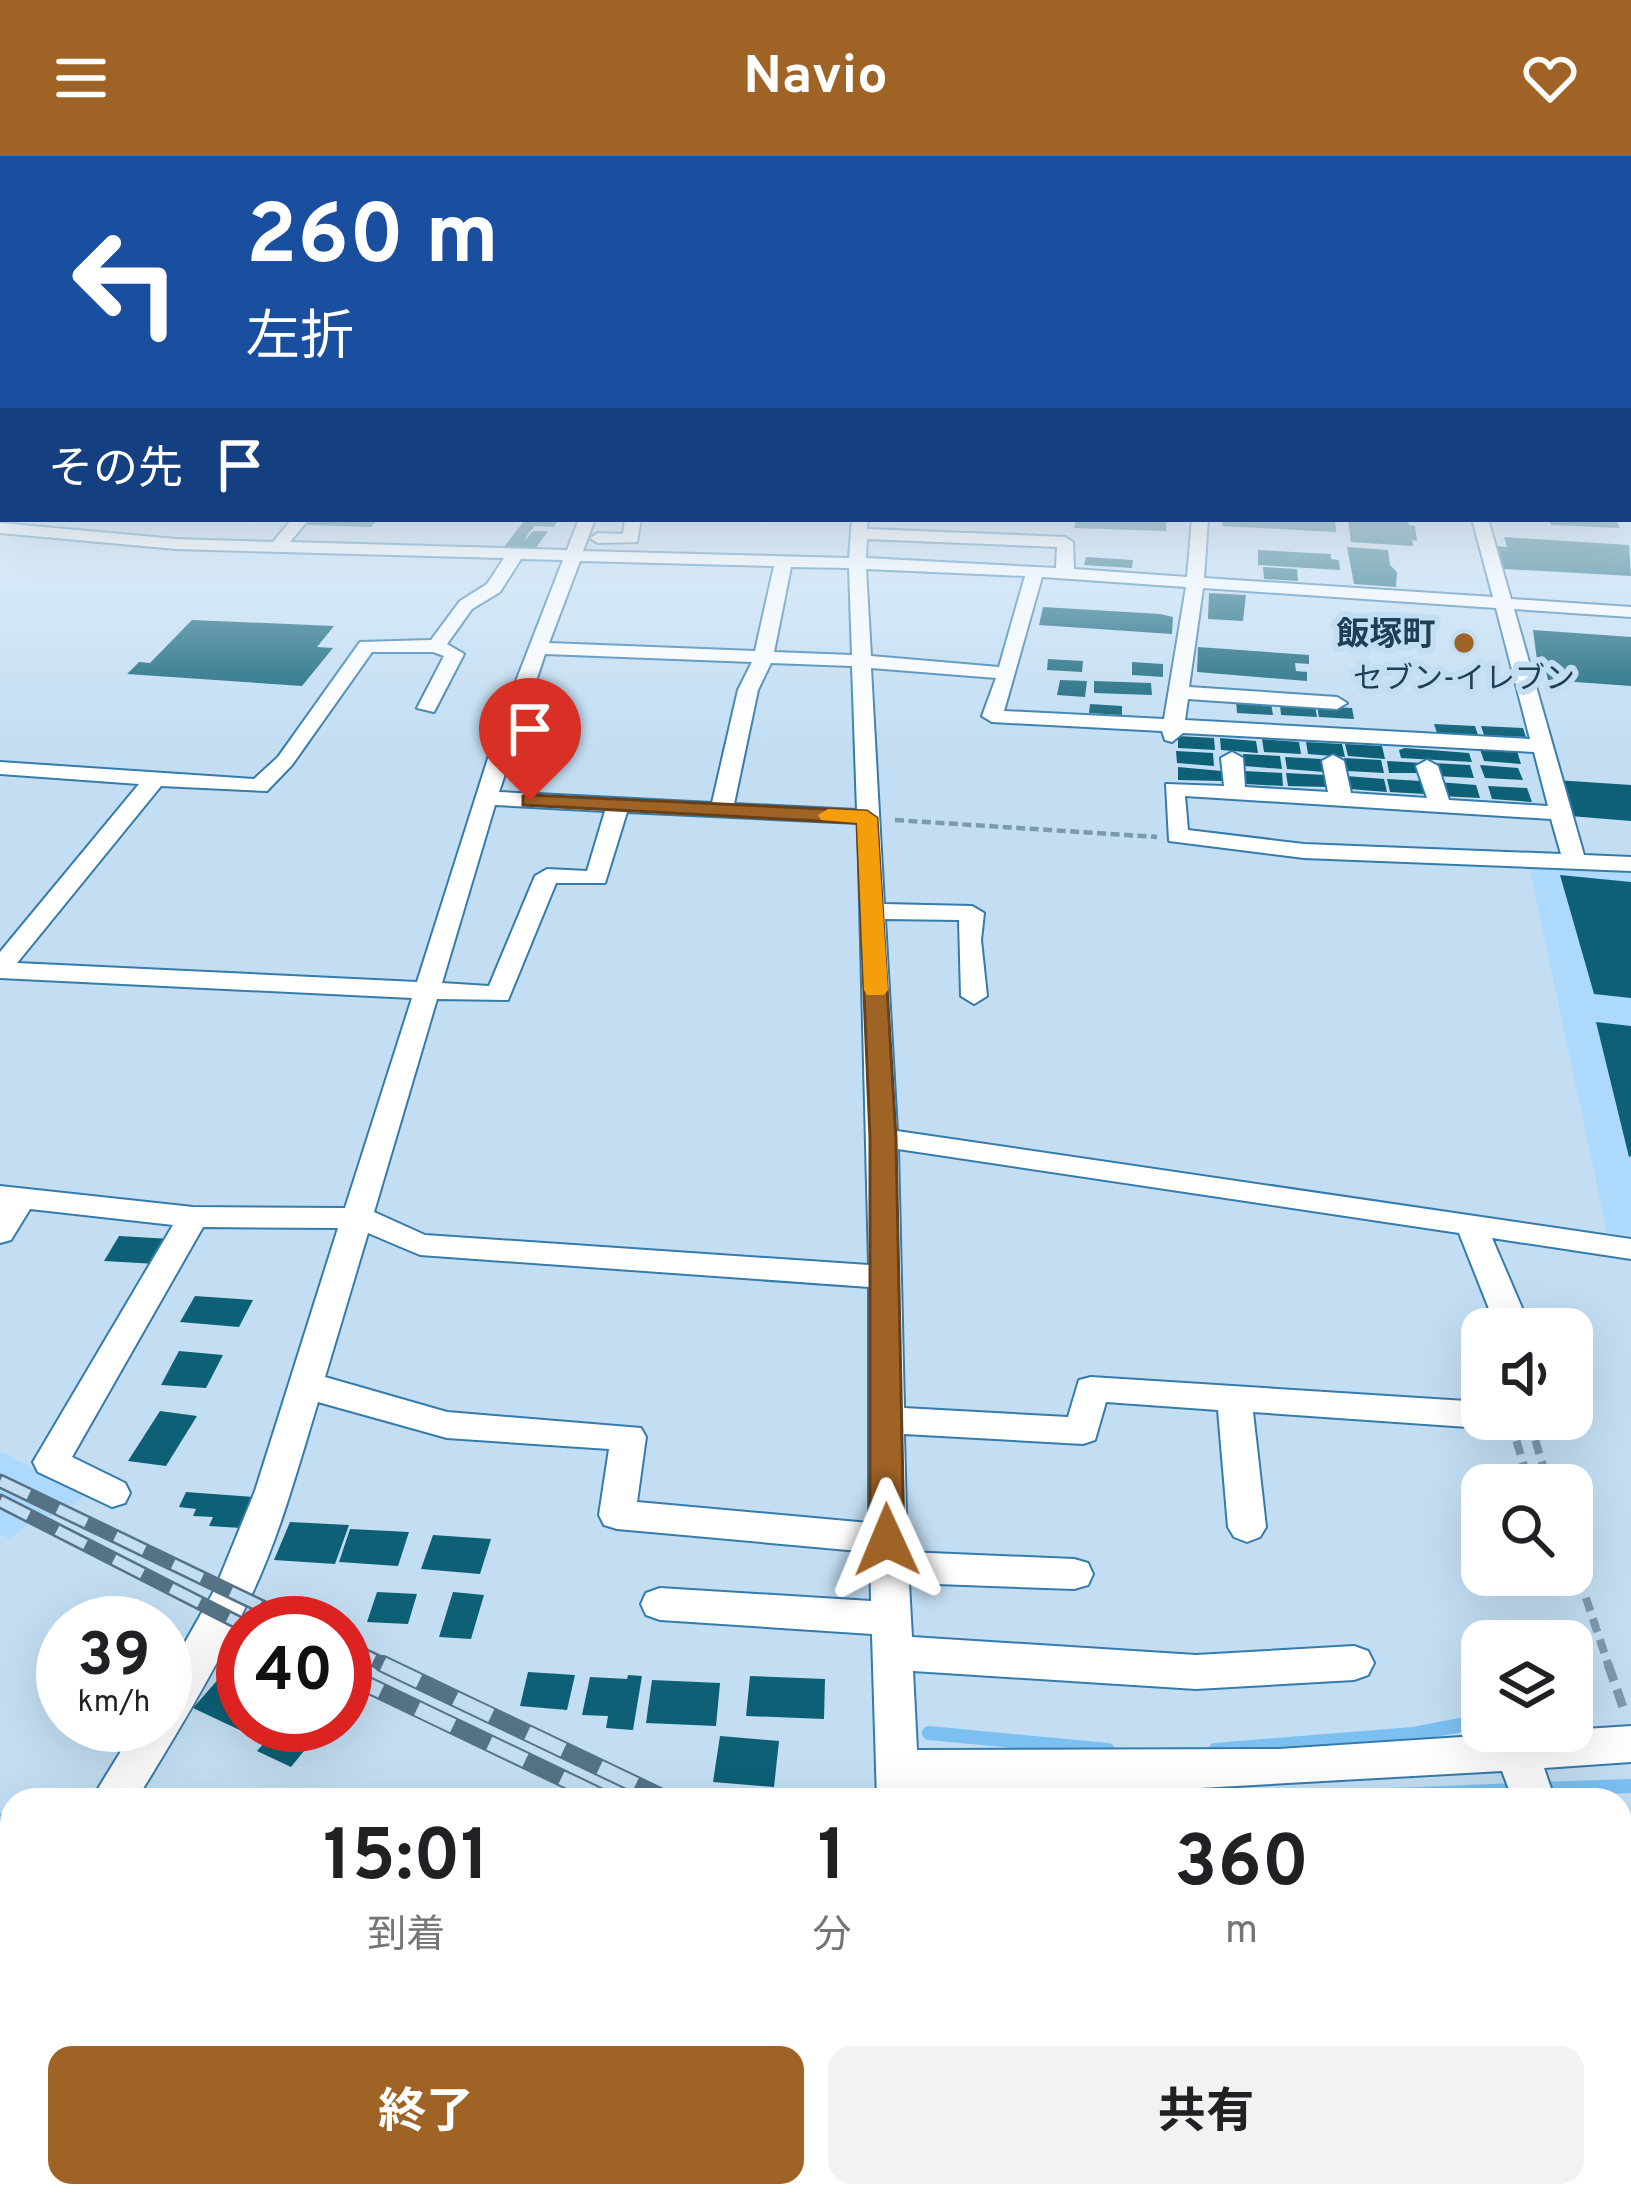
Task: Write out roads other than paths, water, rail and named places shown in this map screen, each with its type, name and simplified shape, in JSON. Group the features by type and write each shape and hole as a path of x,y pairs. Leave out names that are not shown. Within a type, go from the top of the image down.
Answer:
{"street":[{"path":"508,554 516,554"},
{"path":"436,646 466,605 494,588 516,554"},
{"path":"192,1665 251,1553 360,1218 486,798 574,554"},
{"path":"677,554 783,562 810,554"},
{"path":"858,554 883,1138 885,1420 897,1786 1347,1764 1512,1767 1631,1744"},
{"path":"937,554 1035,572 1631,612"},
{"path":"1065,574 1066,554"},
{"path":"1173,731 1197,554"},
{"path":"1490,554 1574,861"},
{"path":"722,809 748,690 764,657 783,562"},
{"path":"1035,572 992,716 1173,731 1542,746"},
{"path":"0,768 259,786 285,761 367,646 436,646 455,654 427,708"},
{"path":"539,648 861,661 1007,673"},
{"path":"1179,692 1337,703"},
{"path":"1232,758 1235,793"},
{"path":"1333,760 1341,800"},
{"path":"1427,766 1440,806"},
{"path":"0,969 154,780"},
{"path":"1558,813 1174,789 1177,836 1304,851 1631,864"},
{"path":"486,798 867,818"},
{"path":"0,969 499,994 547,876 597,878 618,805"},
{"path":"872,911 972,913 969,940 974,996"},
{"path":"0,922 36,924"},
{"path":"883,1138 1631,1249"},
{"path":"0,1233 11,1197 194,1216 360,1218 420,1245 884,1277"},
{"path":"112,1493 51,1462 194,1216"},
{"path":"1471,1226 1505,1308"},
{"path":"305,1389 332,1390 447,1425 628,1437 617,1515 1074,1574"},
{"path":"885,1420 1083,1431 1091,1389 1461,1414"},
{"path":"1234,1399 1246,1527"},
{"path":"660,1604 1196,1672 1354,1664"},
{"path":"120,1788 143,1752"}],"waterway":[{"path":"1215,1750 1413,1734 1461,1725"},
{"path":"929,1733 1108,1750"},
{"path":"1570,1788 1631,1786"}],"railway":[{"path":"0,1481 240,1596"},
{"path":"0,1501 216,1611"},
{"path":"372,1659 389,1667"},
{"path":"383,1664 643,1788"},
{"path":"372,1687 583,1788"}],"place":[{"name":"セブン-イレブン","path":"1464,643"}],"district":[{"name":"飯塚町","path":"1386,637"}]}
